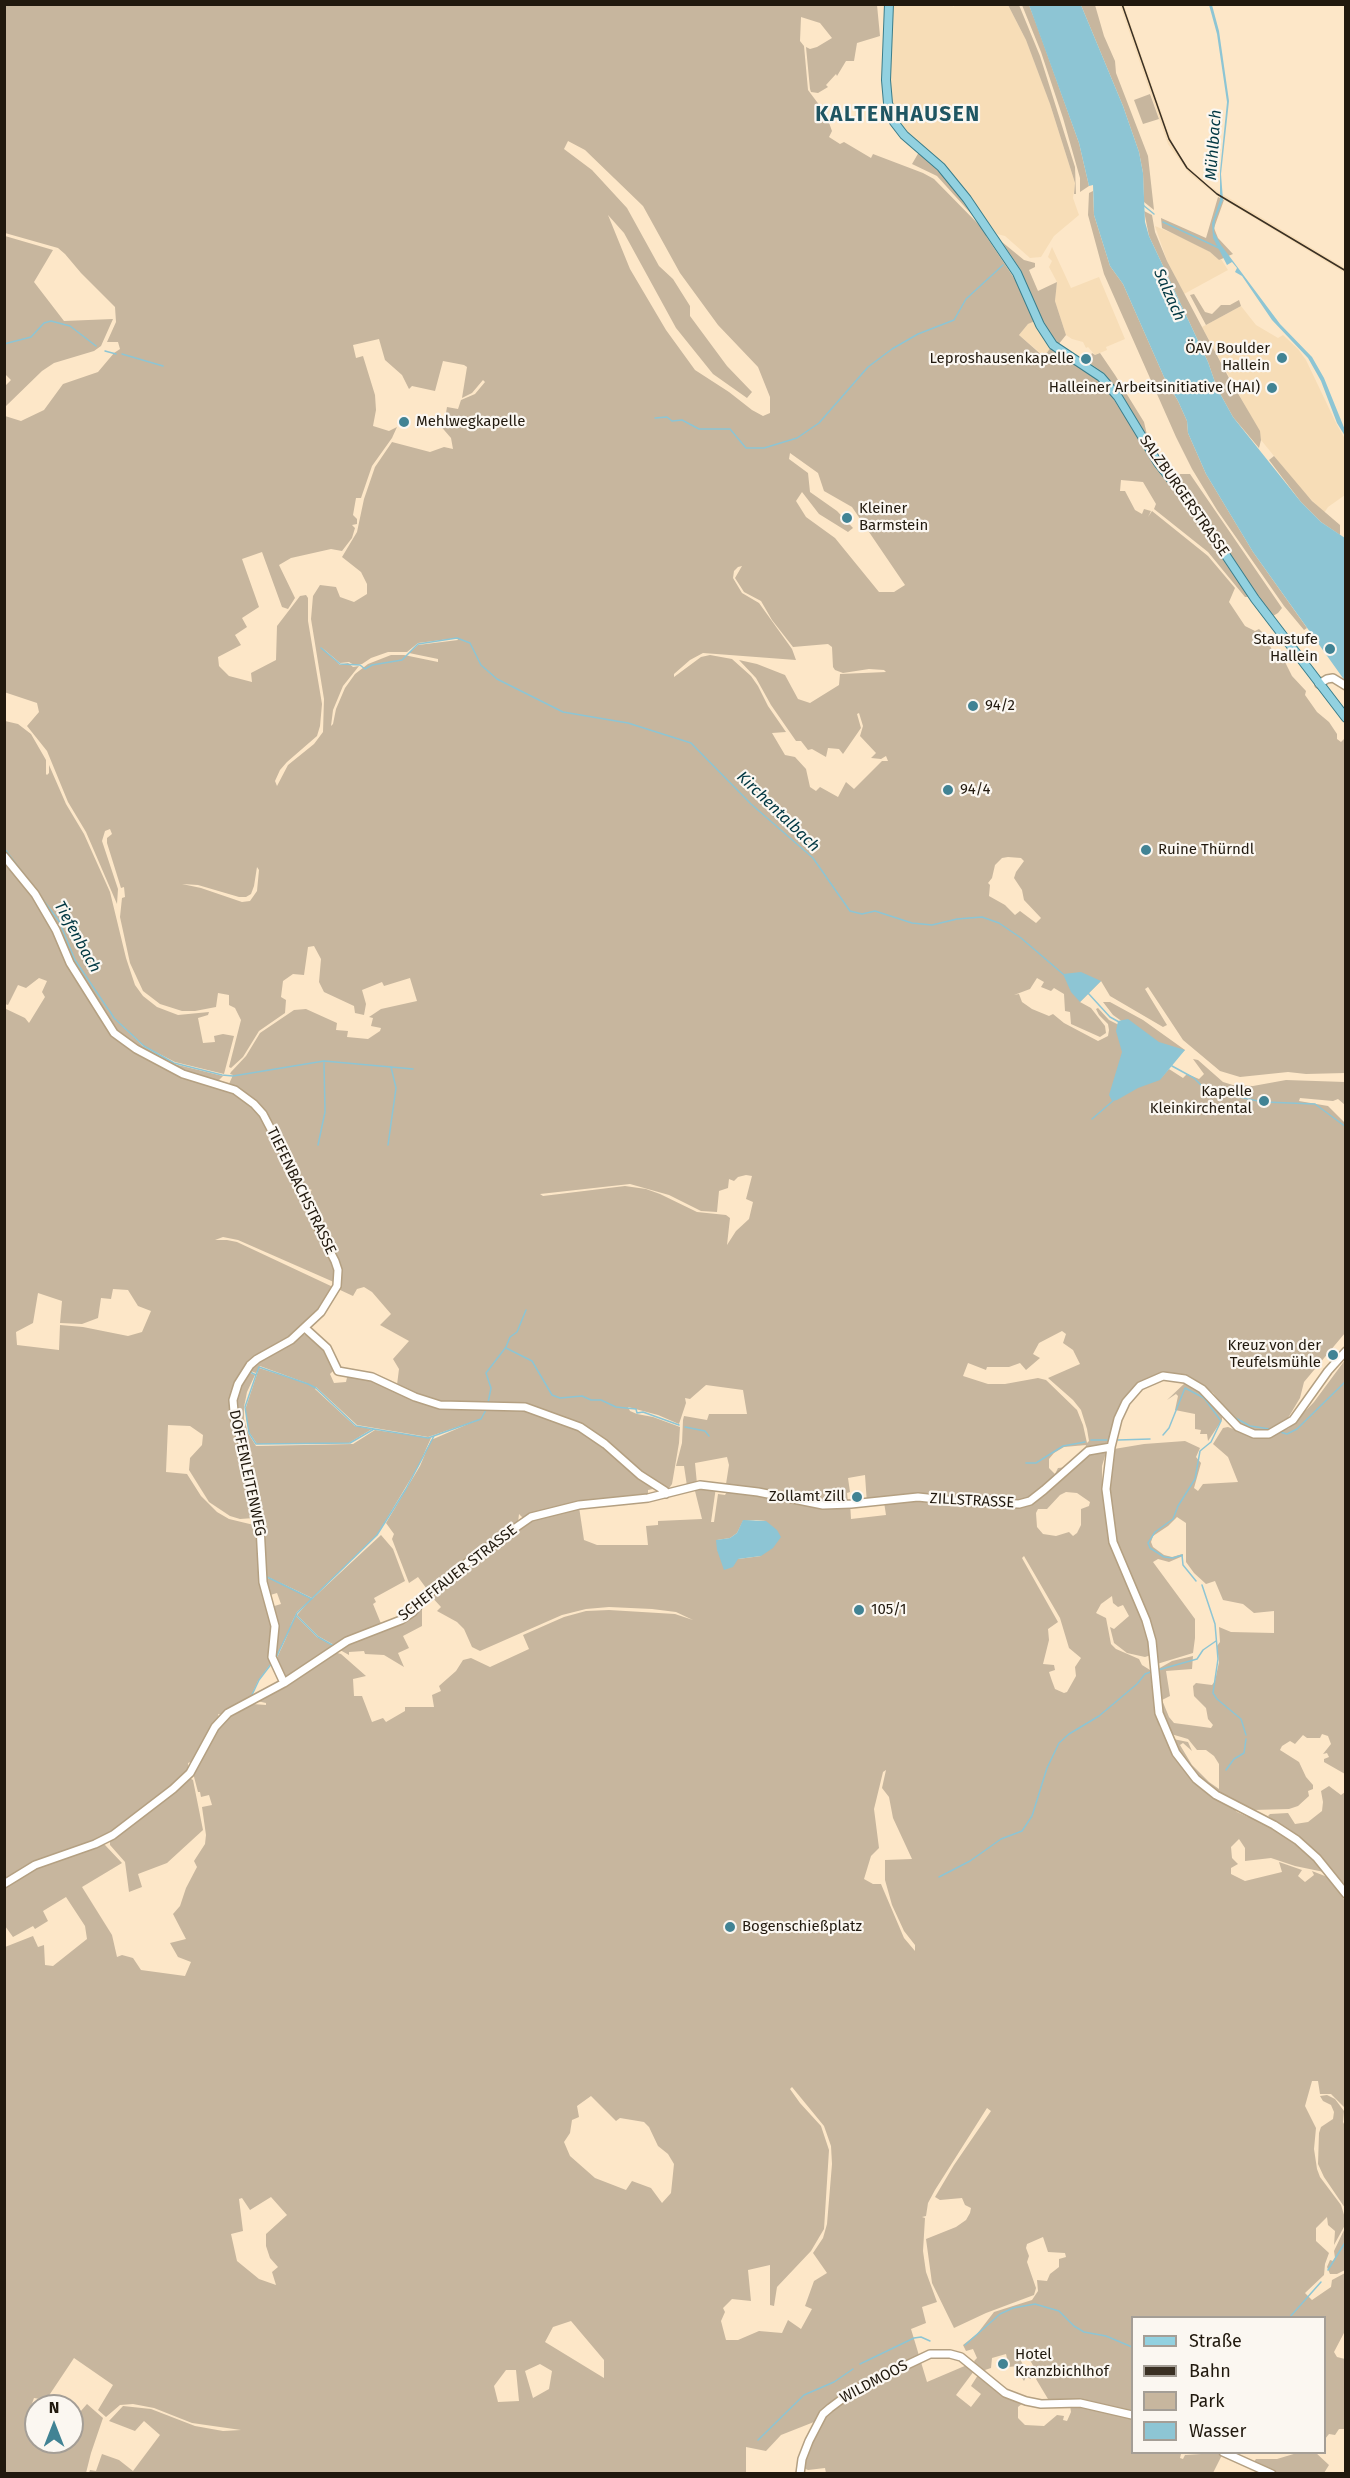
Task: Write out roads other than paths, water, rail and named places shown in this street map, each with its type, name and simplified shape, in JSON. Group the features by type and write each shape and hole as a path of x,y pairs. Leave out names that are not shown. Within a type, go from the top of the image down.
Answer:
{"main road":[{"name":"SALZBURGERSTRASSE","path":"889,4 886,80 888,103 894,122 904,135 941,167 967,199 1017,273 1049,340 1059,350 1101,377 1118,397 1158,463 1199,515 1255,599 1346,717"}],"street":[{"path":"1319,684 1331,678 1346,686"},
{"name":"TIEFENBACHSTRASSE","path":"4,856 35,894 56,930 70,963 114,1033 136,1049 183,1074 235,1090 263,1114 311,1206 318,1228 338,1270 334,1293 321,1312 304,1328"},
{"path":"304,1328 327,1348 338,1371 372,1377 415,1397 440,1405 525,1407 580,1427 605,1444 640,1475 669,1494"},
{"name":"DOFFENLEITENWEG","path":"284,1683 272,1657 274,1626 263,1582 260,1526 244,1448 235,1424 233,1400 238,1384 250,1365 291,1340 304,1328"},
{"path":"1346,1351 1328,1371 1299,1413 1287,1425 1276,1431 1262,1434 1248,1433 1238,1427 1196,1384 1179,1377 1163,1376 1140,1386 1126,1402 1118,1419 1110,1447 1106,1489 1110,1527 1118,1555 1146,1620 1154,1665 1156,1699 1163,1728 1185,1767 1216,1795 1274,1825 1297,1840 1331,1873 1346,1894"},
{"name":"ZILLSTRASSE","path":"851,1504 918,1497 965,1502 1024,1503 1046,1488 1089,1450 1110,1447"},
{"name":"SCHEFFAUER STRASSE","path":"4,1884 35,1866 95,1844 120,1830 173,1789 189,1773 220,1719 284,1683 347,1641 401,1620 480,1552 531,1517 579,1505 669,1494 690,1487 710,1485 807,1503 851,1504"},
{"name":"WILDMOOS","path":"800,2474 802,2459 809,2440 823,2414 854,2390 921,2358 936,2354 956,2355 1005,2392 1026,2401 1041,2404 1080,2403 1131,2415"},
{"path":"1227,2454 1272,2474"}],"water":[{"name":"Salzach","path":"1029,5 1081,5 1123,106 1139,152 1143,173 1145,222 1149,236 1208,362 1217,388 1233,417 1301,502 1321,522 1345,538 1345,681 1253,552 1206,474 1188,433 1187,421 1178,401 1164,377 1123,284 1110,266 1094,215 1093,185 1089,186 1079,143"},
{"path":"1209,5 1212,5 1219,31 1229,101 1221,174 1223,200 1215,220 1214,232 1221,245 1280,324 1312,357 1324,378 1345,430 1345,436 1337,423 1321,381 1308,358 1272,320 1242,276 1235,272 1237,268 1232,262 1227,265 1213,238 1212,223 1220,200 1220,171 1227,102 1217,34"},
{"path":"1081,972 1101,981 1080,1002 1071,992 1063,974"},
{"path":"1128,1019 1159,1042 1185,1050 1160,1080 1112,1101 1109,1095 1122,1052 1116,1031 1118,1021"},
{"path":"743,1520 766,1521 777,1530 781,1537 773,1548 761,1556 738,1559 733,1567 724,1570 716,1540 730,1538 737,1533"}],"waterway":[{"path":"1143,205 1154,214"},
{"path":"1163,222 1219,248"},
{"path":"655,418 667,417 672,421 682,420 699,429 730,429 746,448 764,448 797,438 819,423 868,367 892,349 918,334 954,320 966,299 1003,265"},
{"path":"4,344 31,337 44,323 51,321 70,326 96,346"},
{"path":"105,351 116,354"},
{"path":"122,354 163,366"},
{"name":"Kirchentalbach","path":"321,648 340,664 360,665 365,669 372,665 402,660 418,644 457,638 470,643 481,665 497,679 563,712 628,723 691,743 751,804 813,858 850,911 862,914 875,911 912,923 932,925 957,919 982,917 999,923 1021,938 1063,974"},
{"name":"Tiefenbach","path":"4,848 59,921 75,960 108,1009"},
{"name":"Kirchentalbach","path":"1088,993 1110,1017 1119,1022"},
{"path":"109,1010 114,1018 144,1046 174,1063 222,1075 233,1076 324,1061 413,1069"},
{"path":"318,1145 325,1112 324,1063"},
{"name":"Kirchentalbach","path":"1172,1066 1194,1078 1204,1088 1263,1102"},
{"path":"388,1145 396,1088 391,1067"},
{"path":"1092,1119 1114,1100"},
{"name":"Kirchentalbach","path":"1265,1102 1315,1104 1346,1127"},
{"path":"488,1403 491,1388 486,1373 506,1347 510,1337 517,1332 526,1310"},
{"path":"506,1348 532,1361 552,1395 560,1398 582,1396 591,1400 601,1400 616,1407 636,1409 637,1413 643,1412 679,1425"},
{"path":"248,1371 256,1375 259,1367 316,1388 356,1426 428,1438 481,1419 487,1408"},
{"path":"256,1375 245,1407 249,1433 256,1444 350,1443 374,1429"},
{"path":"1280,1432 1287,1434 1297,1429 1346,1381"},
{"path":"1163,1435 1169,1428 1185,1388 1204,1398 1221,1421 1211,1442 1200,1451 1195,1479 1178,1506 1173,1519 1155,1532 1148,1543 1150,1548 1164,1557 1173,1558 1182,1555 1183,1565 1196,1581"},
{"path":"1230,1415 1250,1426 1270,1429"},
{"path":"685,1427 705,1431 709,1436"},
{"path":"275,1660 297,1613 377,1535 406,1489 434,1436"},
{"path":"1118,1440 1150,1439"},
{"path":"1091,1440 1107,1440"},
{"path":"1026,1463 1036,1463 1063,1446 1085,1442"},
{"path":"265,1576 312,1599"},
{"path":"1202,1585 1215,1624 1218,1659 1213,1693 1241,1719 1246,1735"},
{"path":"296,1615 318,1637 334,1646"},
{"path":"1158,1670 1197,1659 1203,1650 1216,1641"},
{"path":"251,1697 259,1680 272,1663"},
{"path":"939,1877 970,1861 1001,1839 1022,1831 1032,1816 1047,1768 1059,1743 1069,1734 1099,1716 1137,1684 1145,1674 1153,1671"},
{"path":"1226,1770 1234,1759 1244,1753 1246,1739"},
{"path":"198,1766 208,1747"},
{"path":"1328,2270 1346,2241"},
{"path":"1291,2316 1321,2282"},
{"path":"965,2345 1000,2314 1013,2308 1035,2304 1059,2311 1074,2326 1084,2332 1106,2336 1131,2347"},
{"path":"860,2364 914,2338 921,2337 930,2341"},
{"path":"758,2440 804,2395 834,2382 853,2369"}],"railway":[{"path":"1122,4 1169,139 1187,168 1217,194 1346,271"}],"place":[{"name":"ÖAV Boulder Hallein","path":"1282,358"},
{"name":"Leproshausenkapelle","path":"1086,359"},
{"name":"Halleiner Arbeitsinitiative (HAI)","path":"1272,388"},
{"name":"Mehlwegkapelle","path":"404,422"},
{"name":"Kleiner Barmstein","path":"847,518"},
{"name":"Staustufe Hallein","path":"1330,649"},
{"name":"94/2","path":"973,706"},
{"name":"94/4","path":"948,790"},
{"name":"Ruine Thürndl","path":"1146,850"},
{"name":"Kapelle Kleinkirchental","path":"1264,1101"},
{"name":"Kreuz von der Teufelsmühle","path":"1333,1355"},
{"name":"Zollamt Zill","path":"857,1497"},
{"name":"105/1","path":"859,1610"},
{"name":"Bogenschießplatz","path":"730,1927"},
{"name":"Hotel Kranzbichlhof","path":"1003,2364"}],"district":[{"name":"KALTENHAUSEN","path":"898,115"}],"water label":[{"name":"Mühlbach","path":"1214,145"}]}
